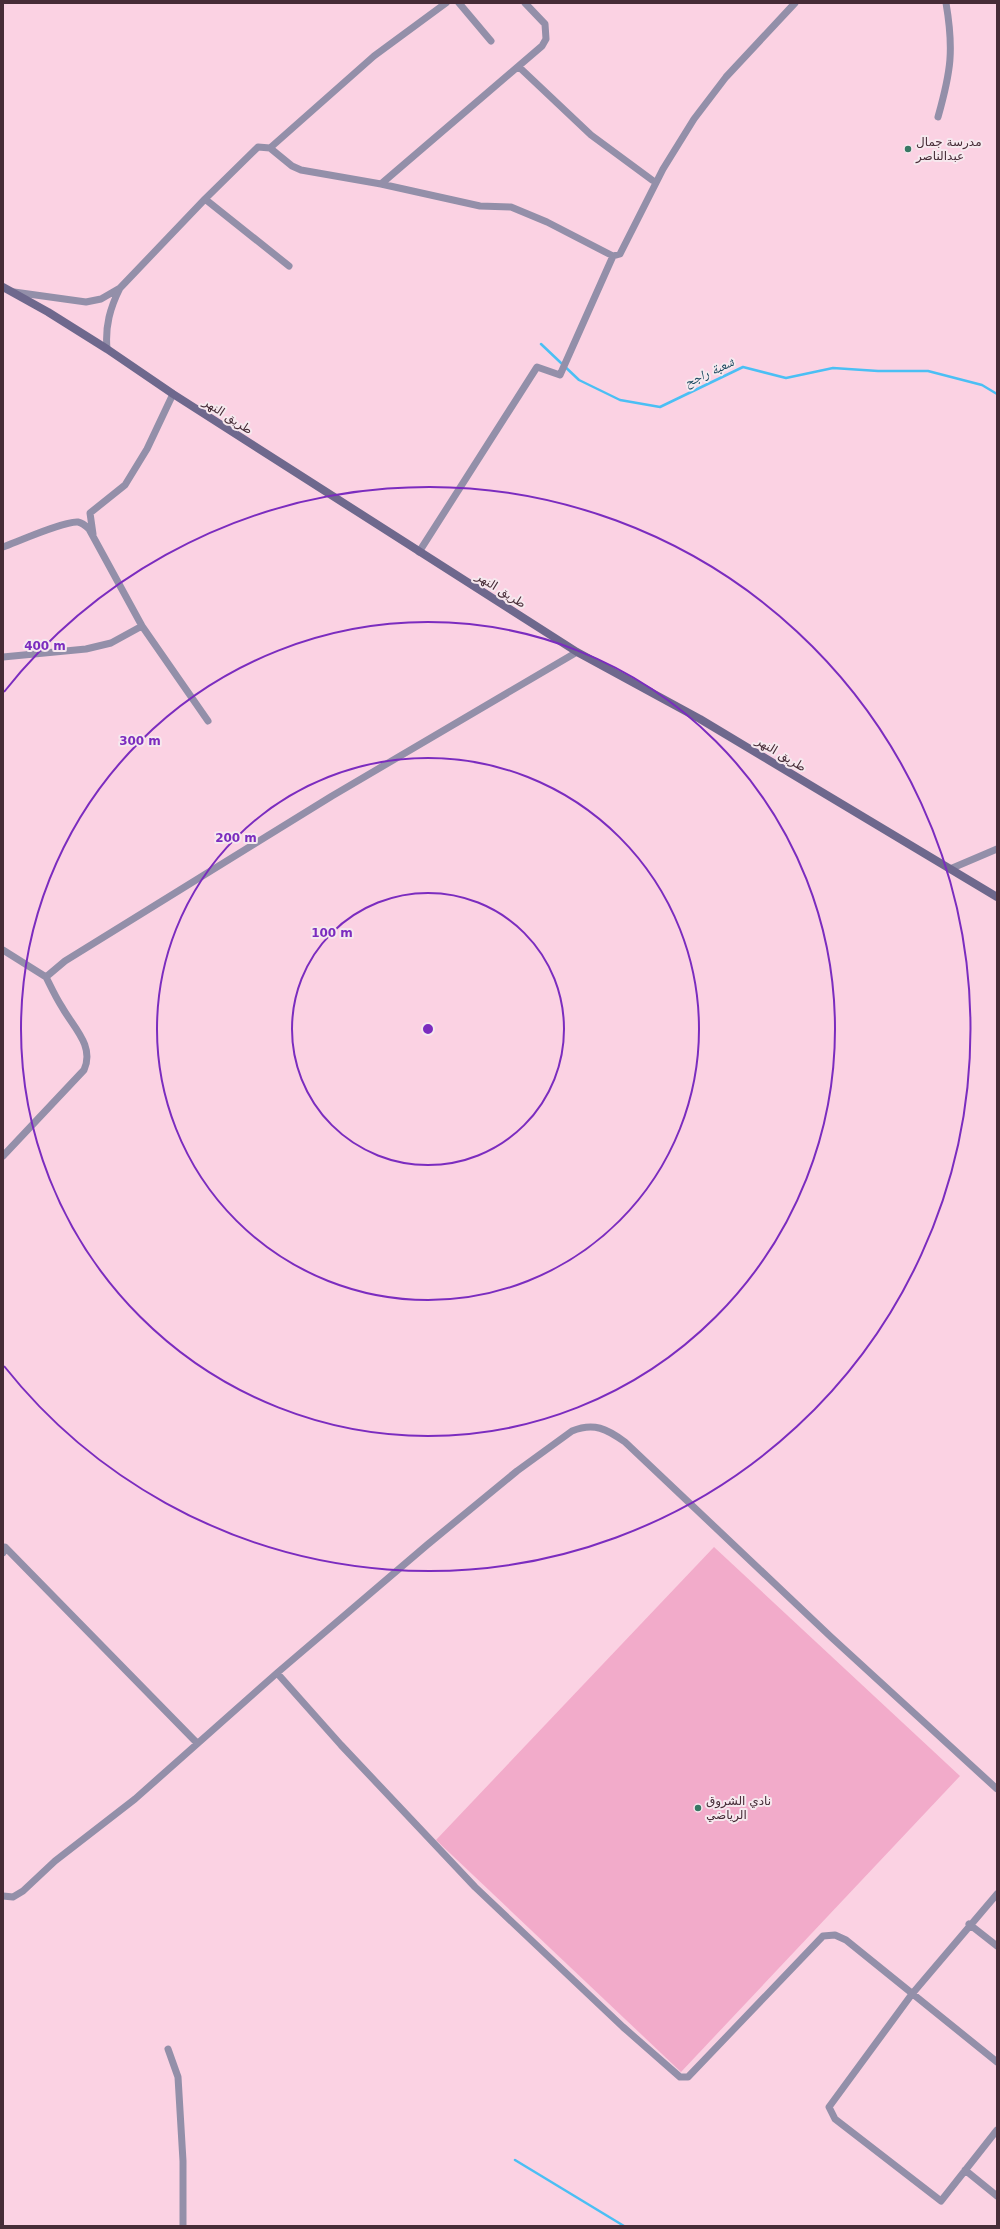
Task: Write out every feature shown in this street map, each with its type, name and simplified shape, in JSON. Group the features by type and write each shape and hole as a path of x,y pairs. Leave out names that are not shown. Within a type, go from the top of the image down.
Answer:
{"main road":[{"name":"طريق النهر","path":"3,287 106,349 173,394 577,652 700,719 997,897"}],"street":[{"path":"270,148 374,56 446,3"},
{"path":"459,3 491,41"},
{"path":"381,184 542,46 546,39 547,31 545,24 525,3"},
{"path":"106,349 108,318 112,303 120,288 205,199 258,147 270,148 292,166 301,170 381,184 480,206 511,207 547,222 613,256 620,254 662,169 694,119 726,76 795,3"},
{"path":"938,117 948,81 952,54 946,3"},
{"path":"518,67 591,135 652,180"},
{"path":"205,199 289,266"},
{"path":"419,552 537,367 560,375 613,256"},
{"path":"12,292 86,302 101,299 120,288"},
{"path":"93,536 90,514 125,485 147,449 173,394"},
{"path":"3,547 75,522 85,524 142,626 208,721"},
{"path":"3,657 86,649 111,643 142,626"},
{"path":"46,977 65,961 326,800 577,652"},
{"path":"950,869 997,850"},
{"path":"3,950 46,977 62,1008 83,1039 86,1047 88,1063 84,1070 3,1156"},
{"path":"3,1896 13,1897 24,1891 55,1861 113,1817 277,1673 517,1471 572,1431 583,1427 594,1426 611,1431 625,1442 831,1637 997,1789"},
{"path":"3,1553 5,1547 197,1743"},
{"path":"277,1673 340,1744 475,1887 617,2022 680,2077 688,2077 823,1936 835,1934 846,1940 997,2062"},
{"path":"997,1894 912,1994 829,2107 835,2119 941,2201 997,2130"},
{"path":"970,1924 997,1946"},
{"path":"168,2049 178,2077 183,2161 183,2226"},
{"path":"965,2170 997,2196"}],"shaded area":[{"name":"نادي الشروق الرياضي","path":"714,1547 960,1776 681,2072 436,1840"}],"waterway":[{"name":"شعبة راجح","path":"541,344 579,380 620,400 660,407 743,367 786,378 833,368 878,371 928,371 982,385 997,394"},
{"path":"515,2160 624,2226"}],"place":[{"name":"مدرسة جمال عبدالناصر","path":"908,149"},
{"name":"نادي الشروق الرياضي","path":"698,1808"}]}
